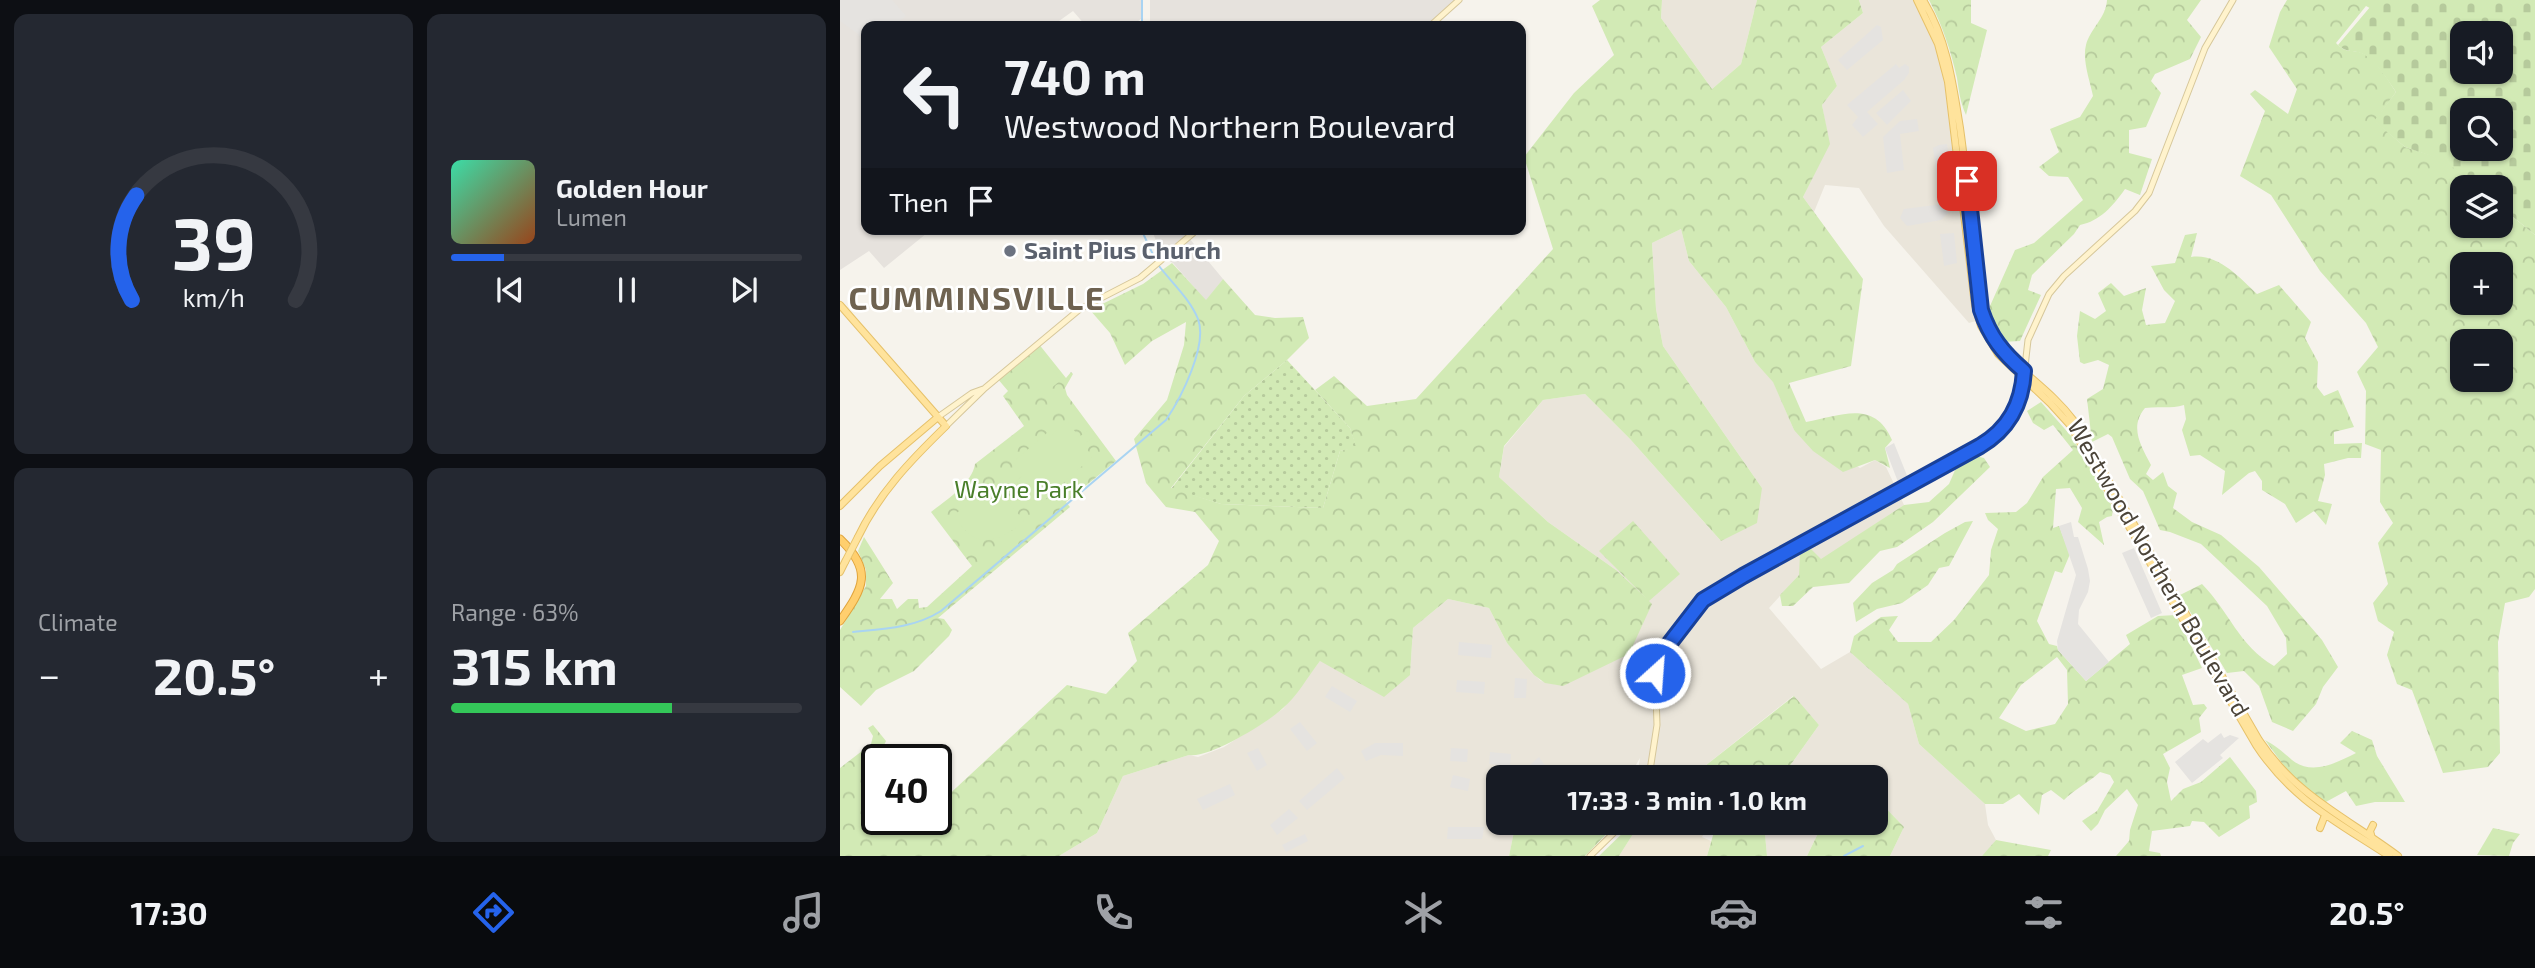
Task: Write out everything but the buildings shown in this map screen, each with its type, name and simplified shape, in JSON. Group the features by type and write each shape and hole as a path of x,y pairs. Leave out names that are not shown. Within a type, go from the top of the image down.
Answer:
{"highway":[{"path":"840,539 856,555 862,572 859,590 840,621"}],"main road":[{"name":"Westwood Northern Boulevard","path":"1917,0 1938,44 1948,82 1977,314 1990,344 2055,399 2078,429 2273,760 2315,801 2398,856"},
{"name":"Westwood Northern Boulevard","path":"1923,0 1942,41 1953,84 1965,158 1981,310 1988,328 2000,349 2036,390 2061,413 2086,451 2265,758 2292,789 2325,815 2389,856"},
{"path":"840,304 946,426 910,461 873,507 840,572"},
{"path":"840,506 887,459 938,417"},
{"path":"2320,828 2325,815"},
{"path":"2372,838 2370,831 2373,825"}],"street":[{"path":"1436,21 1459,0"},
{"path":"1651,765 1657,725 1655,666 1703,600 1987,442 2010,420 2021,395 2028,340 2049,295 2064,276 2135,211 2149,193 2205,48 2232,0"},
{"path":"946,426 985,388 1080,309 1134,281 1191,235"},
{"path":"938,417 972,393 985,388"},
{"path":"2021,395 2036,390"},
{"path":"1590,856 1612,835"}],"shaded area":[{"path":"840,0 1142,0 1142,18 1138,21 1082,21 1073,11 1059,21 861,21 861,235 925,235 884,268 869,251 840,270"},
{"path":"840,0 892,0 906,16 900,21 861,21 861,38 840,21"},
{"path":"1150,0 1459,0 1436,21 1150,21"},
{"path":"1662,0 1757,0 1741,64 1712,89 1661,18"},
{"path":"1859,0 1917,0 1944,66 1979,320 1969,323 1884,226 1859,188 1825,185 1814,212 1803,197 1829,144 1822,105 1837,86 1821,47 1863,13"},
{"path":"1877,25 1881,27 1883,40 1847,70 1838,60"},
{"path":"1896,64 1899,68 1905,64 1909,67 1909,73 1867,112 1878,124 1863,137 1852,125 1858,117 1847,105"},
{"path":"1903,90 1911,101 1887,125 1876,113"},
{"path":"1917,119 1919,131 1900,134 1904,170 1887,173 1883,137 1900,121"},
{"path":"1947,144 1952,182 1937,178 1933,148"},
{"path":"1943,204 1948,213 1941,220 1907,226 1900,218 1904,209"},
{"path":"1681,229 1689,261 1726,307 1755,362 1773,381 1794,430 1860,468 1875,460 1886,467 1904,505 1799,575 1769,608 1821,669 1850,652 1908,704 1919,744 1985,804 1988,825 1996,840 1987,852 1982,856 1890,856 1904,827 1888,810 1888,765 1791,765 1819,725 1793,696 1706,765 1639,765 1640,758 1636,765 1486,765 1486,835 1513,835 1509,856 1059,856 1097,833 1123,776 1189,755 1198,757 1224,747 1283,709 1320,661 1410,675 1413,628 1448,599 1489,608 1507,643 1530,671 1541,681 1558,685 1616,570 1548,522 1499,477 1504,447 1543,400 1585,394 1630,439 1720,540 1762,488 1663,346 1656,309 1652,243"},
{"path":"1954,233 1957,263 1944,266 1940,234"},
{"path":"1154,235 1192,235 1189,238 1223,279 1206,301 1173,263 1164,258"},
{"path":"1894,443 1908,478 1898,482 1885,448"},
{"path":"2071,522 2090,581 2079,610 2078,624 2109,662 2086,681 2058,650 2057,641 2076,575 2059,526"},
{"path":"2134,548 2162,613 2151,618 2122,553"},
{"path":"1459,642 1492,645 1491,658 1458,655"},
{"path":"1515,678 1527,679 1526,698 1514,698"},
{"path":"1457,680 1485,682 1484,694 1456,692"},
{"path":"1332,686 1357,701 1350,712 1325,697"},
{"path":"1300,722 1317,743 1307,751 1290,729"},
{"path":"2221,733 2224,738 2230,735 2239,738 2220,755 2223,758 2192,783 2175,762 2203,739 2208,743"},
{"path":"1375,743 1403,743 1403,756 1381,755 1366,761 1361,751"},
{"path":"1258,748 1267,765 1257,771 1247,753"},
{"path":"1451,748 1468,749 1467,762 1450,761"},
{"path":"1490,752 1511,754 1510,765 1489,764"},
{"path":"1539,757 1545,765 1530,765"},
{"path":"1337,768 1345,778 1307,810 1299,801"},
{"path":"1453,775 1470,779 1468,791 1450,787"},
{"path":"1230,784 1235,795 1203,810 1197,799"},
{"path":"1289,809 1298,818 1277,835 1270,825"},
{"path":"1448,827 1484,827 1482,839 1447,839"},
{"path":"1305,834 1308,841 1286,852 1282,845"},
{"path":"1632,835 1703,835 1702,837 1711,841 1707,856 1619,856"},
{"path":"1765,835 1817,835 1807,856 1767,856"}],"green space":[{"path":"1600,0 1662,0 1661,18 1712,89 1741,64 1757,0 1859,0 1863,13 1821,47 1837,86 1822,105 1830,144 1803,197 1863,279 1851,366 1789,383 1806,422 1855,413 1876,419 1885,427 1892,440 1885,448 1890,468 1875,460 1843,472 1813,451 1794,430 1773,382 1755,362 1726,307 1689,261 1681,229 1652,243 1656,309 1663,346 1762,488 1757,523 1721,541 1630,439 1585,394 1543,400 1504,446 1499,477 1548,522 1616,570 1646,598 1599,551 1633,521 1680,574 1649,601 1652,604 1629,654 1563,686 1545,683 1534,675 1507,643 1489,608 1448,599 1413,628 1410,675 1384,697 1320,661 1287,704 1251,731 1223,746 1198,755 1189,755 1123,776 1097,833 1059,856 840,856 840,768 861,752 861,835 952,835 952,792 1067,685 1106,694 1137,661 1128,633 1208,565 1219,541 1195,512 1166,507 1146,483 1134,439 1167,400 1184,345 1186,322 1152,341 1125,365 1110,333 1090,310 1143,284 1172,263 1206,300 1223,279 1255,315 1275,318 1303,317 1309,338 1244,396 1171,488 1221,504 1323,508 1340,451 1356,447 1350,428 1315,390 1334,376 1367,406 1416,399 1553,249 1526,163 1526,154 1574,93 1614,55 1592,6"},
{"path":"1929,0 1971,0 1971,23 1987,30 1966,115 1949,48"},
{"path":"2107,0 2201,0 2187,20 2201,37 2190,59 2155,74 2151,81 2161,93 2146,127 2129,130 2129,153 2152,159 2140,195 2125,189 2106,212 2080,225 2032,275 2028,290 2041,295 2020,341 2002,342 1990,328 1990,306 2015,250 2034,243 2083,200 2068,177 2049,176 2039,167 2059,152 2050,129 2080,117 2093,96 2085,51"},
{"path":"2287,0 2445,0 2409,29 2366,6 2336,43 2372,60 2396,92 2375,121 2405,147 2446,160 2462,175 2450,175 2450,238 2513,238 2513,217 2535,235 2535,589 2529,597 2505,603 2498,642 2500,753 2488,767 2443,773 2412,690 2397,684 2387,655 2394,632 2378,621 2373,603 2388,584 2378,543 2393,523 2380,502 2381,450 2365,444 2366,391 2357,372 2378,347 2366,323 2320,271 2271,195 2240,176 2265,111 2250,94 2255,90 2288,114 2297,89 2269,47 2280,12"},
{"path":"2376,0 2535,0 2535,235 2513,217 2513,175 2462,175 2446,161 2405,147 2374,121 2396,92 2370,59 2362,53 2345,50 2338,45"},
{"path":"2197,233 2191,257 2219,262 2257,294 2279,285 2311,322 2305,338 2318,362 2317,387 2324,396 2338,390 2354,427 2334,432 2334,444 2362,443 2361,458 2324,464 2325,475 2318,501 2332,504 2326,525 2314,511 2296,523 2285,504 2262,490 2262,481 2255,471 2222,495 2225,471 2200,455 2190,456 2182,430 2186,419 2184,405 2145,408 2138,422 2138,436 2151,465 2146,474 2153,480 2163,472 2168,486 2177,493 2173,508 2192,522 2221,535 2259,567 2322,640 2338,667 2323,687 2316,704 2293,731 2272,722 2259,686 2244,671 2227,673 2180,595 2202,584 2252,649 2274,666 2287,654 2286,638 2267,606 2201,544 2160,530 2143,491 2130,479 2112,437 2108,434 2092,442 2087,399 2103,389 2109,365 2098,360 2084,364 2080,362 2077,336 2080,311 2095,319 2106,311 2098,293 2111,283 2124,296 2146,288 2142,310 2146,325 2165,323 2175,301 2164,290 2151,266 2175,263 2185,235"},
{"name":"Wayne Park","path":"1038,343 1066,378 1071,372 1073,374 1065,388 1067,395 1116,461 1066,502 1070,507 938,618 944,619 952,630 914,671 876,690 861,706 840,687 840,630 866,586 866,570 858,551 864,537 893,583 880,599 892,599 897,609 908,599 918,599 919,608 927,607 972,566 931,512 964,485 975,464 1024,426 1003,396 1008,391 997,378"},
{"path":"1041,355 1061,380 1043,395 1022,370"},
{"path":"1287,360 1350,428 1357,448 1340,451 1323,508 1221,504 1171,489 1244,396"},
{"path":"2041,402 2072,437 2113,508 2112,516 2099,522 2104,545 2078,522 2082,508 2070,488 2056,489 2053,528 2059,526 2070,554 2062,573 2055,571 2037,621 2049,644 2057,646 2086,681 2130,644 2126,635 2158,616 2176,615 2202,668 2182,675 2193,705 2204,704 2207,708 2199,718 2201,732 2163,754 2170,768 2167,782 2171,801 2183,789 2201,782 2230,757 2256,791 2257,802 2249,806 2250,818 2219,837 2204,822 2192,821 2190,826 2152,831 2149,851 2160,853 2161,856 2116,856 2129,841 2138,805 2127,789 2105,810 2091,831 2082,821 2097,811 2114,782 2110,775 2100,772 2064,800 2051,790 2042,795 2039,815 2019,794 2003,804 1985,804 1919,744 1908,704 1850,652 1854,636 1881,617 1898,616 1889,630 1898,642 1931,642 1954,620 1989,575 1991,550 1998,529 1985,513 2016,512 2027,503 2043,477 2073,450 2053,425 2044,430 2033,423 2027,411","holes":["2057,657 2067,670 2068,704 2055,724 2026,731 1999,718 2021,685"]},
{"path":"1068,422 1079,437 1090,429 1095,436 1084,444 1092,457 1038,506 1016,481 1023,475 1013,462 1048,432 1050,436"},
{"path":"1976,456 1984,458 1990,467 1933,522 1897,547 1880,551 1849,583 1813,587 1793,606 1782,606 1780,595 1799,575 1800,553 1809,547 1821,559 1904,505 1929,502 1949,484 1956,468"},
{"path":"994,484 1024,521 1004,535 982,540 968,533 954,515"},
{"path":"1973,521 1949,566 1939,568 1928,585 1902,603 1877,609 1856,622 1853,603 1872,583 1945,533 1965,522"},
{"path":"1794,696 1819,725 1791,765 1706,765"},
{"path":"873,725 886,741 885,744 871,744 873,736 868,728"},
{"path":"2352,731 2372,740 2377,756 2405,802 2375,802 2356,806 2346,791 2324,803 2295,781 2265,740 2300,765 2316,767 2332,764 2356,753 2340,743"},
{"path":"1888,810 1904,827 1890,856 1807,856 1817,835 1888,835"},
{"path":"2493,828 2520,834 2513,843 2509,856 2477,855"},
{"path":"1513,835 1605,835 1585,856 1509,856"},
{"path":"1621,835 1632,835 1619,856 1599,856"},
{"path":"1713,835 1765,835 1767,856 1707,856"},
{"path":"1996,840 2051,850 2048,856 1982,856"}],"waterway":[{"path":"1142,0 1142,21"},
{"path":"1144,235 1156,261"},
{"path":"853,632 909,624 941,611 1166,420 1191,371 1200,330 1198,319 1190,305 1159,266"},
{"path":"1844,856 1863,846"}],"place":[{"name":"Saint Pius Church","path":"1010,251"}],"district":[{"name":"CUMMINSVILLE","path":"977,299"}],"route":[{"path":"1655,673 1655,666 1666,648 1703,600 1980,446 2000,432 2010,420 2021,395 2024,371 2000,349 1981,310 1967,181"}]}
